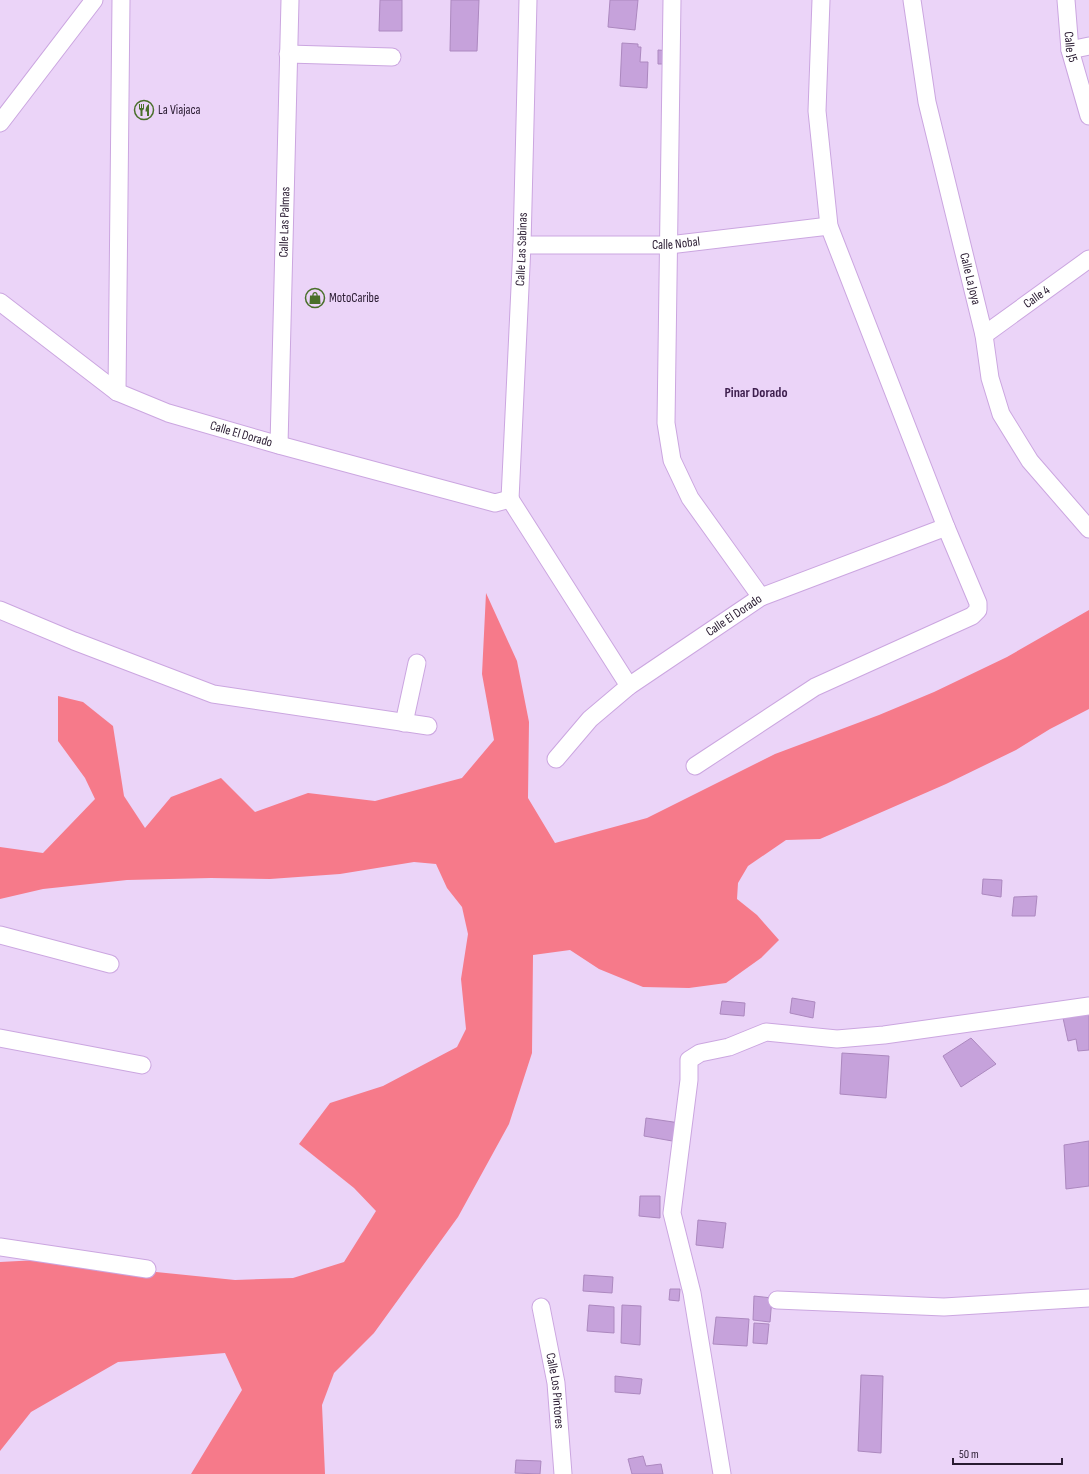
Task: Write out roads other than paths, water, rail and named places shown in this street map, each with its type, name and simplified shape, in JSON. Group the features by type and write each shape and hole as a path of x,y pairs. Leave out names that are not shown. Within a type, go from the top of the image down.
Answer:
{"street":[{"path":"0,123 94,0"},
{"path":"117,392 121,0"},
{"name":"Calle Las Palmas","path":"279,445 290,0"},
{"name":"Calle Las Sabinas","path":"510,499 522,245 528,0"},
{"path":"672,0 666,423 672,460 690,498 761,597"},
{"path":"695,766 816,687 972,616 978,610 978,603 946,527 829,226 818,111 821,0"},
{"name":"Calle La Joya","path":"912,0 927,102 984,334 990,378 1001,414 1030,461 1089,529"},
{"name":"Calle J5","path":"1066,0 1070,50 1089,116"},
{"path":"1070,50 1089,46"},
{"path":"288,54 392,57"},
{"name":"Calle Nobal","path":"522,245 669,245 829,226"},
{"name":"Calle 4","path":"984,334 1089,259"},
{"name":"Calle El Dorado","path":"0,302 117,392 168,413 279,445 495,503 510,499"},
{"path":"510,499 630,686"},
{"name":"Calle El Dorado","path":"556,759 590,719 630,686 761,597 946,527"},
{"path":"0,610 213,694 428,726"},
{"path":"404,723 417,663"},
{"path":"0,935 110,964"},
{"path":"722,1474 692,1294 672,1213 689,1080 690,1060 700,1053 729,1047 766,1032 837,1039 1089,1006"},
{"path":"0,1038 142,1065"},
{"path":"0,1247 147,1269"},
{"path":"777,1300 944,1307 1089,1298"},
{"name":"Calle Los Pintores","path":"541,1307 556,1383 563,1474"}],"place":[{"name":"La Viajaca","path":"144,110"},
{"name":"MotoCaribe","path":"315,298"}],"district":[{"name":"Pinar Dorado","path":"756,392"}]}
